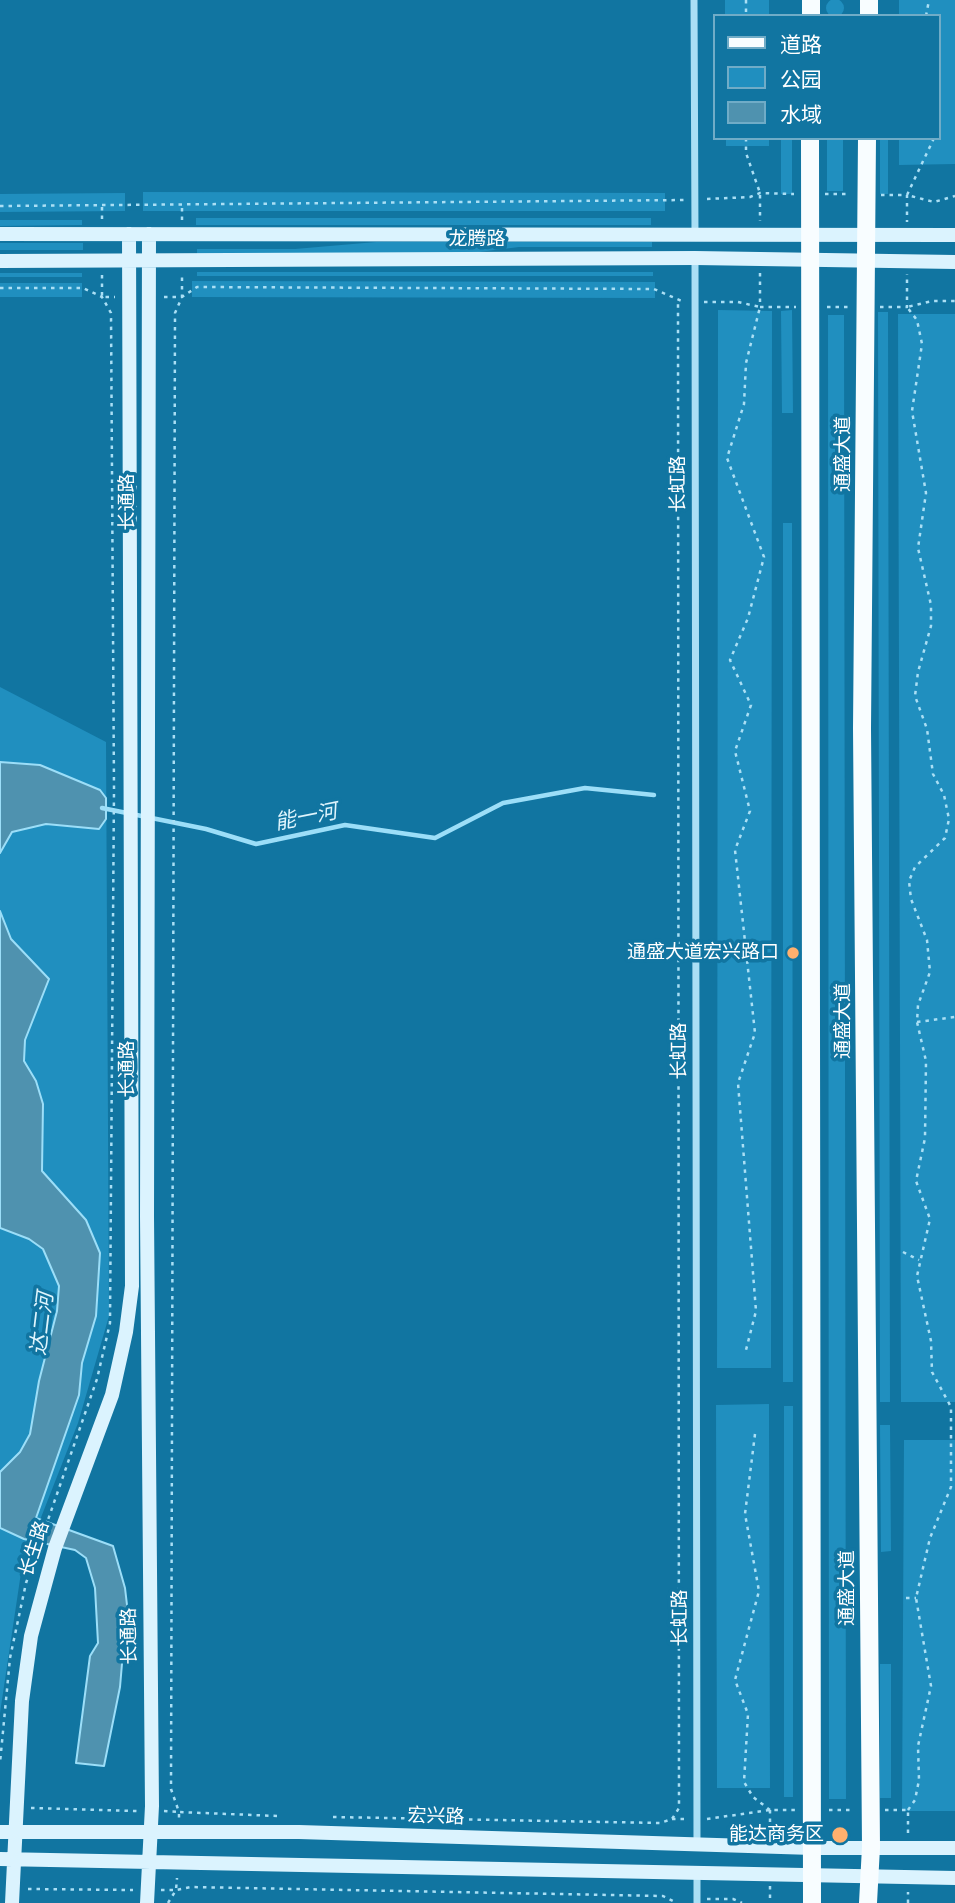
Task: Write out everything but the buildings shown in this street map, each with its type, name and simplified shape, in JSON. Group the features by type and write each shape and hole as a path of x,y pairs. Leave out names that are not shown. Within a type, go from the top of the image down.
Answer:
{"main road":[{"name":"通盛大道","path":"810,140 808,259 812,1903"},
{"name":"通盛大道","path":"867,140 862,742 871,1847 869,1903"},
{"name":"龙腾路","path":"0,234 955,235"},
{"name":"长通路","path":"129,234 133,1216"},
{"name":"长通路","path":"147,1903 152,1862 147,1189 149,234"},
{"name":"龙腾路","path":"0,261 695,258 955,262"},
{"name":"长生路","path":"12,1903 6,1860 7,1832 31,1636 55,1548 112,1395 126,1332 132,1286 133,1216"},
{"name":"宏兴路","path":"7,1832 299,1832 813,1848 955,1848"},
{"path":"6,1860 955,1878"}],"street":[{"path":"694,0 695,233"},
{"name":"长虹路","path":"695,258 697,1844"},
{"path":"697,1872 697,1903"}],"path":[{"path":"0,206 641,202 750,197 760,193 746,153 746,140"},
{"path":"933,140 907,195 934,202 955,197"},
{"path":"278,1816 179,1812 171,1789 175,313 182,297 197,287 654,289 678,302 690,302"},
{"path":"0,288 83,288 102,297 111,313 114,835 110,1323 97,1379 37,1546"},
{"path":"908,1810 915,1800 919,1780 918,1746 931,1686 916,1598 930,1538 951,1487 951,1407 932,1372 931,1342 917,1276 930,1219 916,1181 925,1138 926,1061 917,1022 918,1005 930,972 928,940 911,900 909,881 915,867 944,838 949,819 943,795 933,774 927,729 915,696 930,625 931,605 918,548 926,493 912,411 922,344 917,320 907,307 932,301 955,302"},
{"path":"672,1819 679,1808 678,302"},
{"path":"702,302 738,302 760,307 746,363 744,404 727,458 764,557 748,618 730,660 751,705 735,751 750,811 735,850 755,1033 738,1083 756,1311 746,1350"},
{"path":"917,1022 955,1017"},
{"path":"904,1252 920,1260"},
{"path":"333,1817 660,1823 672,1819 697,1819 769,1810 754,1797 744,1782 748,1714 735,1680 759,1591 745,1514 755,1434"},
{"path":"906,1598 916,1598"},
{"path":"168,1903 176,1890 191,1887 663,1896 677,1903"}],"green space":[{"path":"835,-1 843,5 841,14 829,14 826,8 829,2"},
{"path":"725,0 769,0 769,14 725,14"},
{"path":"899,0 955,0 955,164 899,165 899,140 941,140 941,14 899,14"},
{"path":"726,140 769,140 769,146 726,146"},
{"path":"781,140 792,140 792,194 781,194"},
{"path":"827,140 843,140 843,191 827,191"},
{"path":"880,140 888,140 888,194 880,194"},
{"path":"143,192 665,193 665,211 143,211"},
{"path":"125,193 125,211 0,212 0,194"},
{"path":"196,218 651,218 651,225 196,225"},
{"path":"0,220 82,220 82,225 0,226"},
{"path":"376,242 652,242 652,247 519,247 455,255 197,255 197,249 295,249"},
{"path":"0,243 83,243 83,250 0,250"},
{"path":"197,272 653,272 653,276 197,276"},
{"path":"0,273 82,273 82,277 0,277"},
{"path":"192,281 655,282 655,298 192,297"},
{"path":"0,283 82,283 82,297 0,297"},
{"path":"718,310 772,311 771,1368 717,1368"},
{"path":"792,310 793,413 782,413 781,311"},
{"path":"878,312 888,312 890,1402 880,1402"},
{"path":"898,314 955,314 955,1402 901,1402"},
{"path":"828,315 844,315 846,1799 829,1799"},
{"path":"783,523 792,523 793,1382 783,1382"},
{"path":"0,687 106,742 109,1316 78,1423 22,1566 0,1713"},
{"path":"769,1404 770,1788 717,1788 716,1405"},
{"path":"784,1406 793,1406 793,1797 784,1797"},
{"path":"880,1425 890,1425 891,1551 881,1552"},
{"path":"904,1440 955,1440 955,1811 902,1811"},
{"path":"880,1664 891,1664 891,1798 880,1798"}],"water":[{"path":"0,762 40,765 100,790 106,798 106,819 99,829 46,824 12,832 0,853"},
{"path":"0,911 11,939 49,979 25,1040 24,1061 36,1081 43,1104 42,1171 86,1220 100,1253 96,1316 82,1363 79,1395 36,1518 113,1546 125,1588 127,1605 120,1687 104,1766 76,1763 90,1656 98,1643 95,1588 86,1558 75,1550 24,1539 0,1528 0,1472 20,1452 30,1434 39,1381 57,1311 59,1286 43,1249 29,1239 0,1228"}],"waterway":[{"name":"能一河","path":"102,808 206,829 256,844 345,825 435,838 503,803 585,788 654,795"}],"place":[{"name":"通盛大道宏兴路口","path":"793,953"},
{"name":"能达商务区","path":"840,1835"}],"water label":[{"name":"达二河","path":"43,1324"}]}
